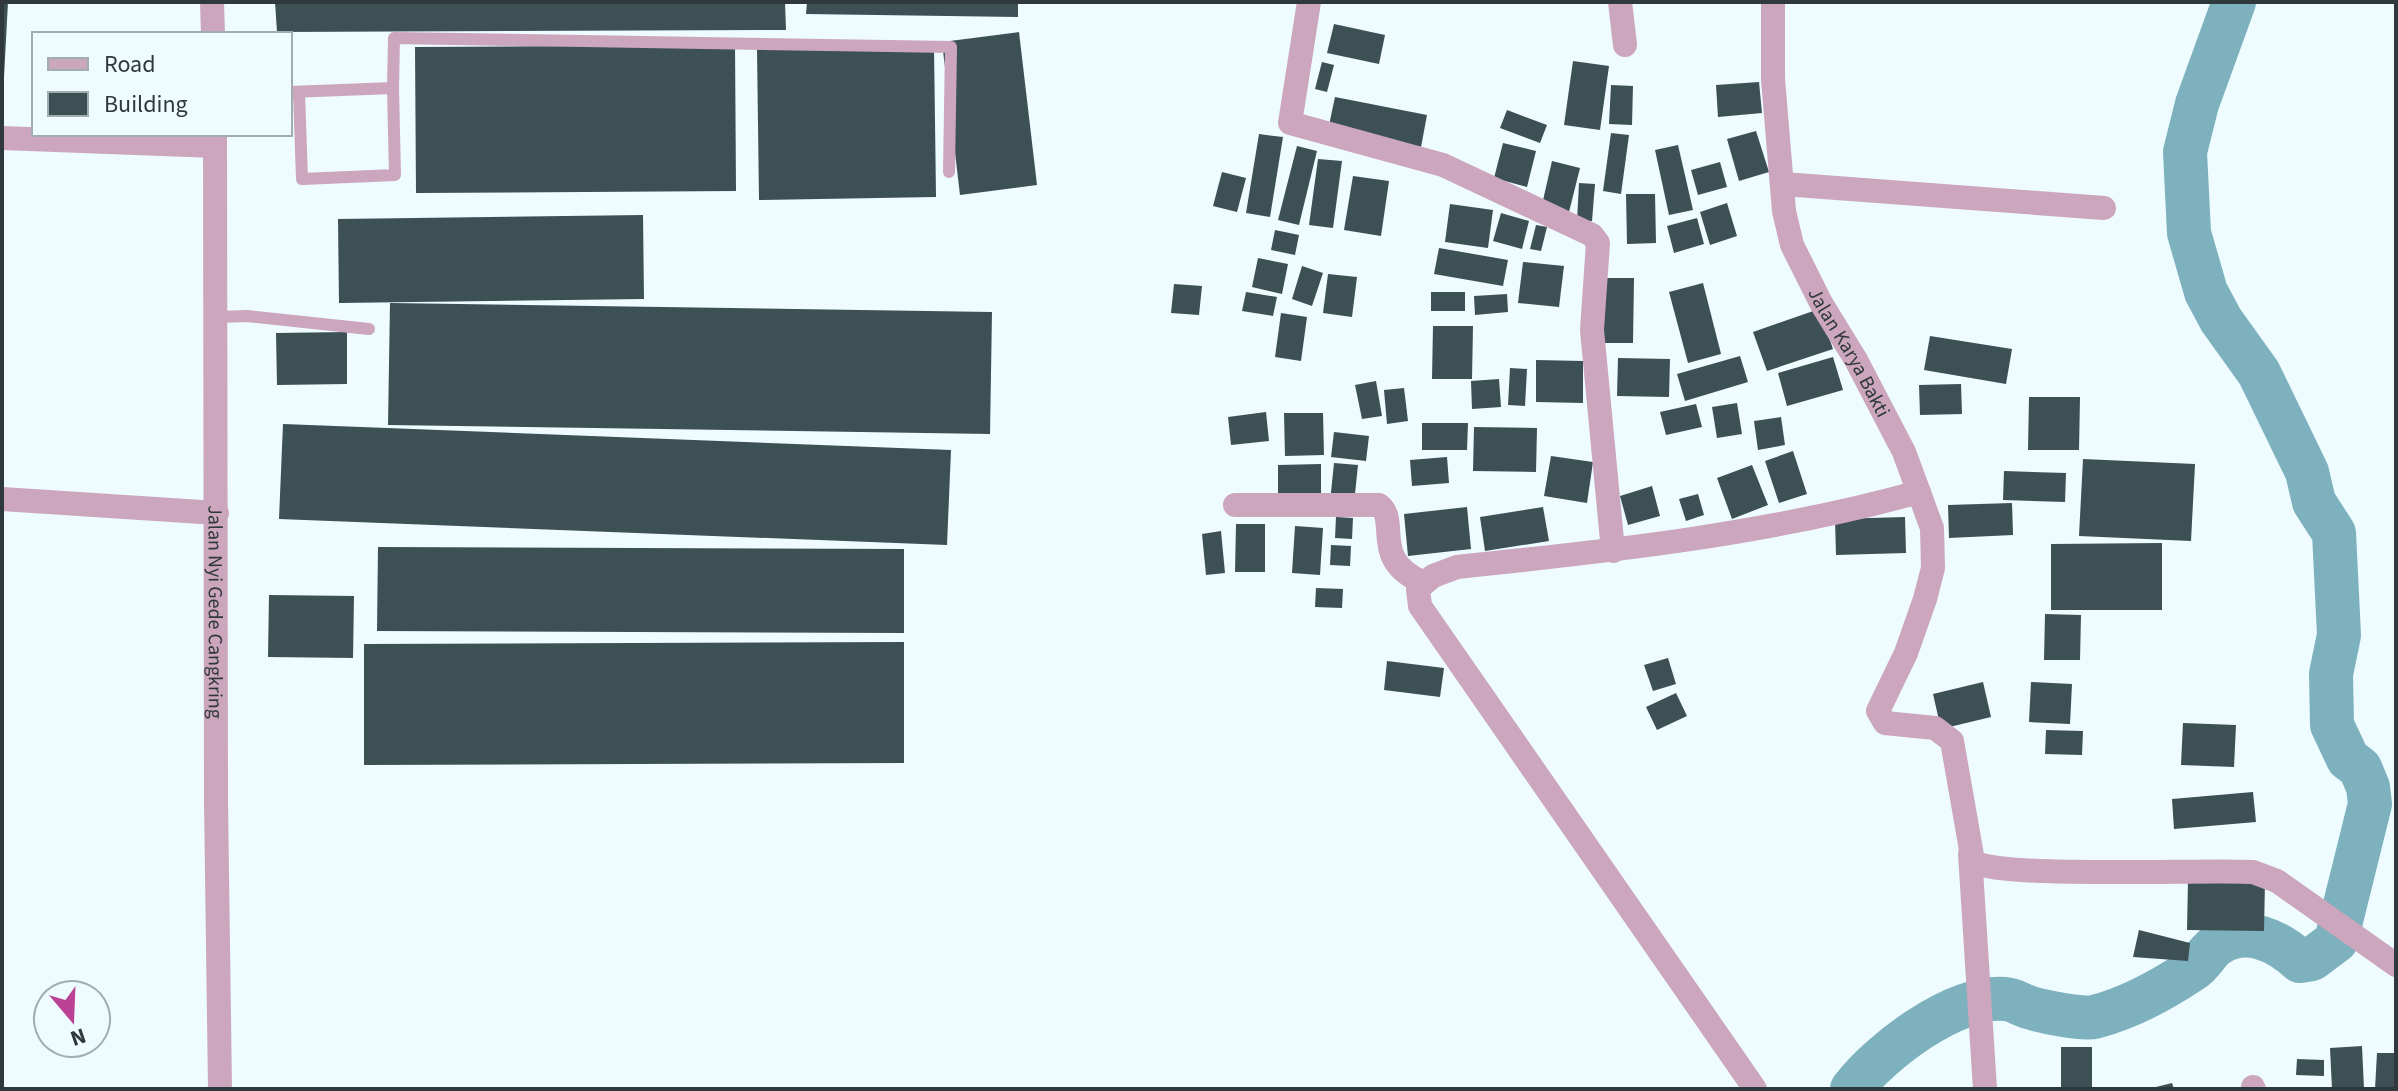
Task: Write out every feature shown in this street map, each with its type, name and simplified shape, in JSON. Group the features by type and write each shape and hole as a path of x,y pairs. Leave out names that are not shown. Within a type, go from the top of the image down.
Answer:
{"street":[{"path":"212,2 213,32"},
{"path":"1309,2 1290,123 1443,165 1592,235 1598,243 1592,330 1613,551"},
{"path":"1620,2 1625,45"},
{"name":"Jalan Karya Bakti","path":"1773,2 1773,79 1792,245 1904,452 1932,528 1933,568 1906,653 1878,705 1885,723 1935,728 1952,741 1963,791 1970,854"},
{"path":"2,138 215,140"},
{"name":"Jalan Nyi Gede Cangkring","path":"215,140 220,1089"},
{"path":"1783,184 2104,208"},
{"path":"1755,1089 1420,606 1418,589 1422,582 1457,567 1613,551 1749,530 1866,507 1919,492"},
{"path":"2,499 217,513"},
{"path":"1235,505 1379,505 1386,513 1392,559 1403,574 1422,582"},
{"path":"1970,854 1977,864 1991,868 2253,872 2277,881 2396,965"},
{"path":"1970,854 1985,1089"}],"lane":[{"path":"393,88 294,92 302,179 395,175 394,38 951,47 949,172"},
{"path":"216,317 247,316 369,329"}],"building":[{"path":"2,2 8,2 4,77 2,77"},
{"path":"275,2 785,2 786,30 277,32"},
{"path":"807,2 1018,2 1018,17 806,14"},
{"path":"1334,24 1385,35 1379,64 1327,53"},
{"path":"1019,32 1037,185 960,195 942,42"},
{"path":"735,45 736,191 416,193 415,47"},
{"path":"934,47 936,197 759,200 757,49"},
{"path":"1573,61 1609,66 1600,130 1564,125"},
{"path":"1322,62 1334,65 1327,92 1315,89"},
{"path":"1759,82 1762,113 1718,117 1716,85"},
{"path":"1611,85 1633,86 1632,125 1609,124"},
{"path":"1335,97 1427,115 1421,147 1328,130"},
{"path":"1507,110 1547,125 1540,143 1500,128"},
{"path":"1756,131 1769,172 1739,181 1727,139"},
{"path":"1611,133 1629,135 1621,194 1603,191"},
{"path":"1259,134 1283,137 1270,217 1246,213"},
{"path":"1503,143 1536,151 1527,187 1494,178"},
{"path":"1678,145 1693,210 1669,215 1655,150"},
{"path":"1297,146 1317,151 1299,225 1278,220"},
{"path":"1318,159 1342,161 1333,228 1309,225"},
{"path":"1552,161 1580,168 1568,216 1541,209"},
{"path":"1720,162 1727,187 1698,195 1691,170"},
{"path":"1222,172 1246,178 1237,212 1213,206"},
{"path":"1353,176 1389,181 1381,236 1344,230"},
{"path":"1579,183 1595,184 1592,221 1577,221"},
{"path":"1626,194 1655,194 1656,243 1627,244"},
{"path":"1727,203 1737,236 1710,245 1700,212"},
{"path":"1450,204 1493,210 1488,248 1445,242"},
{"path":"1501,213 1529,221 1522,249 1493,241"},
{"path":"643,215 644,299 339,303 338,219"},
{"path":"1697,218 1704,244 1674,253 1667,226"},
{"path":"1536,225 1547,227 1541,251 1530,249"},
{"path":"1275,230 1299,235 1295,255 1271,250"},
{"path":"1439,248 1508,260 1503,286 1434,274"},
{"path":"1258,258 1288,264 1282,294 1252,287"},
{"path":"1523,262 1564,266 1559,307 1518,303"},
{"path":"1302,266 1323,273 1312,306 1292,299"},
{"path":"1328,274 1357,277 1352,317 1323,313"},
{"path":"1603,278 1634,278 1633,343 1601,343"},
{"path":"1703,283 1721,354 1688,363 1669,292"},
{"path":"1174,284 1202,286 1199,315 1171,313"},
{"path":"1246,292 1277,297 1273,316 1242,311"},
{"path":"1431,292 1465,292 1465,311 1431,311"},
{"path":"1507,294 1508,312 1475,315 1474,296"},
{"path":"390,303 992,312 990,434 388,425"},
{"path":"1819,309 1833,349 1767,371 1753,332"},
{"path":"1281,313 1307,317 1301,361 1275,357"},
{"path":"1433,326 1473,326 1472,379 1432,379"},
{"path":"347,332 347,384 277,385 276,333"},
{"path":"1930,336 2012,349 2006,384 1924,370"},
{"path":"1740,356 1748,382 1685,401 1677,374"},
{"path":"1833,357 1843,390 1787,406 1778,373"},
{"path":"1618,358 1670,359 1669,397 1617,396"},
{"path":"1536,360 1583,361 1583,403 1536,402"},
{"path":"1510,368 1527,369 1525,406 1508,405"},
{"path":"1499,379 1501,407 1472,409 1471,381"},
{"path":"1376,381 1382,416 1362,419 1355,385"},
{"path":"1961,384 1962,414 1920,415 1919,385"},
{"path":"1404,388 1408,421 1387,424 1384,390"},
{"path":"2029,397 2080,397 2079,450 2028,450"},
{"path":"1737,403 1742,434 1717,438 1712,407"},
{"path":"1696,404 1702,427 1666,435 1660,412"},
{"path":"1266,412 1269,441 1231,445 1228,417"},
{"path":"1284,413 1323,413 1324,455 1285,456"},
{"path":"1781,417 1785,445 1758,450 1754,421"},
{"path":"1422,423 1468,423 1467,450 1422,450"},
{"path":"283,424 951,450 947,545 279,519"},
{"path":"1474,427 1537,428 1536,472 1473,471"},
{"path":"1334,432 1369,436 1366,461 1331,457"},
{"path":"1793,451 1807,494 1779,503 1765,461"},
{"path":"1551,456 1593,462 1587,503 1544,496"},
{"path":"1447,457 1449,483 1412,486 1410,460"},
{"path":"2083,459 2195,464 2191,541 2079,536"},
{"path":"1334,463 1358,465 1354,504 1330,502"},
{"path":"1321,464 1321,495 1278,496 1278,465"},
{"path":"1752,465 1768,505 1732,519 1717,478"},
{"path":"2004,471 2066,473 2065,502 2003,500"},
{"path":"1652,486 1660,516 1628,525 1620,496"},
{"path":"1698,494 1704,515 1686,521 1679,499"},
{"path":"2012,503 2013,535 1949,538 1948,505"},
{"path":"1467,507 1471,549 1408,556 1404,514"},
{"path":"1543,507 1549,541 1485,551 1480,517"},
{"path":"1336,517 1353,518 1352,539 1335,538"},
{"path":"1905,517 1906,553 1836,555 1835,519"},
{"path":"1236,524 1265,524 1265,572 1235,572"},
{"path":"1295,526 1323,528 1320,575 1292,573"},
{"path":"1221,531 1225,573 1206,575 1202,534"},
{"path":"2162,543 2162,610 2051,610 2051,544"},
{"path":"1331,545 1351,546 1350,566 1330,565"},
{"path":"378,547 904,549 904,633 377,631"},
{"path":"1316,588 1343,589 1342,608 1315,607"},
{"path":"269,595 354,596 353,658 268,657"},
{"path":"2045,614 2081,615 2080,660 2044,660"},
{"path":"904,642 904,763 364,765 364,644"},
{"path":"1668,658 1676,684 1653,691 1644,665"},
{"path":"1387,661 1444,668 1440,697 1384,690"},
{"path":"1983,682 1991,717 1941,729 1933,694"},
{"path":"2031,682 2072,684 2070,724 2029,722"},
{"path":"1676,693 1687,716 1657,730 1646,707"},
{"path":"2183,723 2236,725 2234,767 2181,765"},
{"path":"2046,730 2083,731 2082,755 2045,754"},
{"path":"2253,792 2256,822 2174,829 2172,799"},
{"path":"2188,880 2265,881 2264,931 2187,930"},
{"path":"2139,930 2190,943 2188,961 2133,957"},
{"path":"2362,1046 2364,1089 2332,1089 2330,1048"},
{"path":"2061,1047 2092,1047 2092,1089 2061,1089"},
{"path":"2377,1053 2396,1053 2396,1089 2375,1089"},
{"path":"2297,1059 2324,1060 2324,1076 2296,1075"},
{"path":"2172,1083 2174,1089 2152,1088"}],"waterway":[{"path":"1852,1089 1900,1043 1921,1028 1964,1006 2005,999 2051,1013 2094,1017 2133,1003 2169,985 2196,967 2214,947 2229,938 2261,938 2282,947 2300,961 2312,959 2336,941 2370,804 2368,787 2360,768 2348,759 2332,725 2331,674 2339,635 2334,533 2314,502 2307,472 2259,373 2221,320 2206,292 2189,233 2185,152 2197,104 2234,2"}]}
